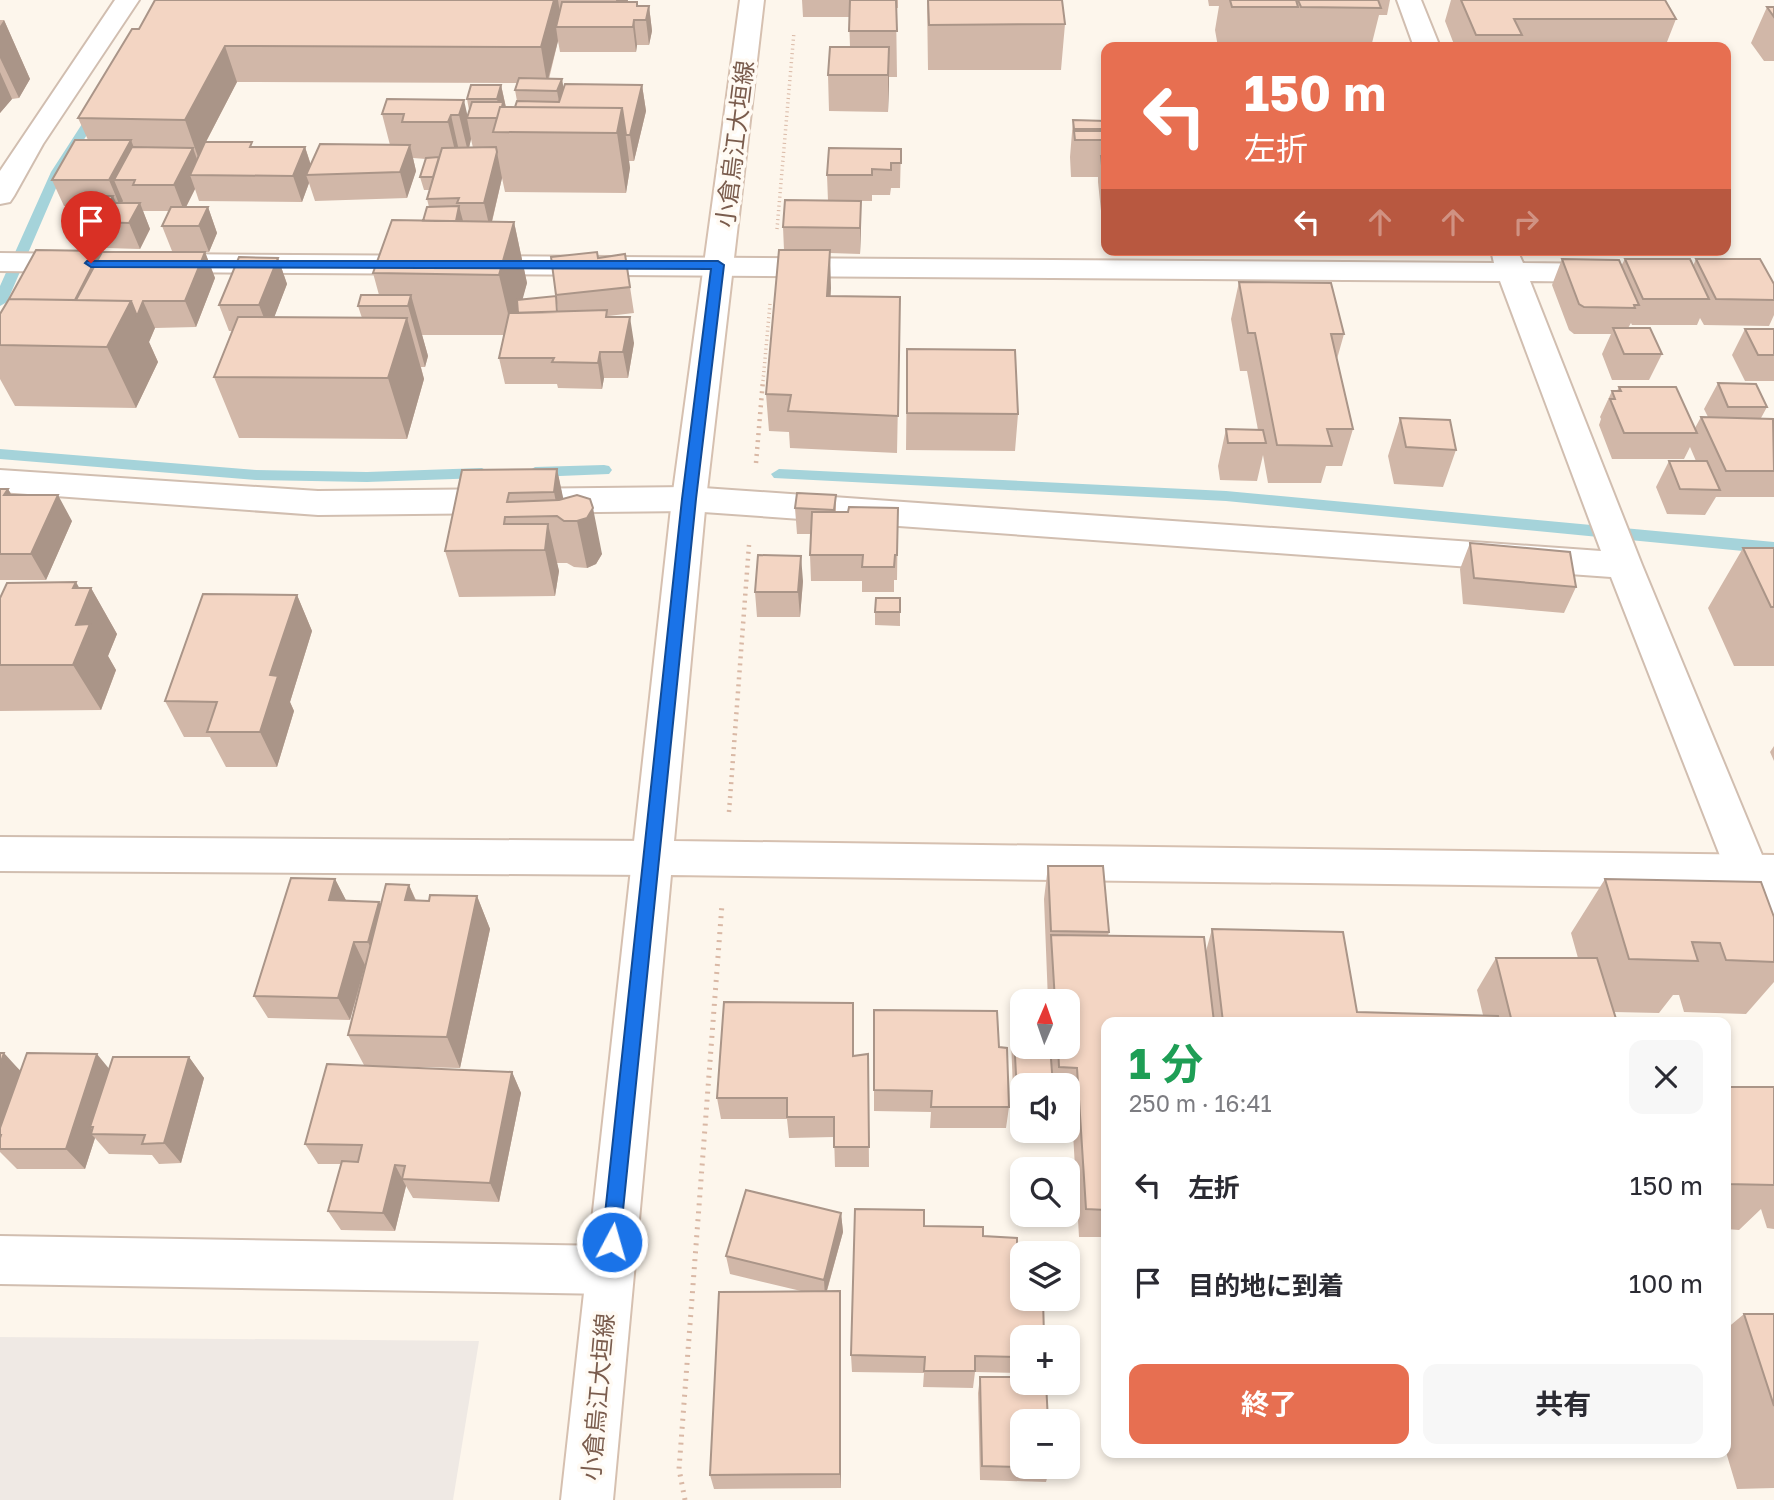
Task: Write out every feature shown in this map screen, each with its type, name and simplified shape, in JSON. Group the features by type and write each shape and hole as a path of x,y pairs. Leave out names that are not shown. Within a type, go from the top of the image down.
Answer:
{"street":[{"path":"0,196 29,145 127,0"},
{"name":"小倉烏江大垣線","path":"587,1500 689,499 752,0"},
{"path":"1409,0 1425,42"},
{"path":"0,144 29,145"},
{"path":"0,262 774,265 1507,261 1636,273"},
{"path":"1507,261 1624,565 1762,872 1774,940"},
{"path":"0,481 318,503 689,499 1624,565"},
{"path":"0,855 726,858 1762,872"},
{"path":"0,1260 609,1270"}],"path":[{"path":"685,1500 679,1469 752,504 795,27"}],"shaded area":[{"path":"0,1337 479,1341 453,1500 0,1500"}],"building":[{"path":"155,0 554,0 541,47 225,46 185,120 78,118 132,29 139,29"},
{"path":"850,0 896,0 897,31 849,31"},
{"path":"928,0 1062,0 1065,24 929,25"},
{"path":"1230,0 1296,0 1298,7 1232,7"},
{"path":"1298,0 1378,0 1381,8 1301,7"},
{"path":"1461,0 1665,0 1676,19 1514,19 1522,35 1476,35"},
{"path":"562,2 637,2 637,6 649,6 646,20 634,20 633,27 556,27"},
{"path":"1767,7 1774,7 1774,17"},
{"path":"830,47 889,47 888,75 828,75"},
{"path":"519,78 562,79 557,91 515,90"},
{"path":"565,84 642,85 630,135 626,135 622,108 515,107 517,101 559,102"},
{"path":"471,85 501,85 497,99 467,99"},
{"path":"387,99 464,100 459,115 451,115 448,122 402,122 404,114 382,114"},
{"path":"472,102 503,102 497,118 467,118"},
{"path":"500,107 622,108 617,133 493,132"},
{"path":"1073,120 1101,121 1101,129 1074,129"},
{"path":"1074,131 1101,131 1101,140 1075,140"},
{"path":"75,140 131,140 109,180 52,180"},
{"path":"205,142 252,142 250,147 305,147 293,176 190,175"},
{"path":"320,144 410,145 400,172 306,175"},
{"path":"132,147 193,148 174,185 133,185 135,180 114,180"},
{"path":"496,147 484,203 457,203 459,198 427,199 442,148"},
{"path":"829,148 901,149 901,163 891,163 891,170 872,169 872,175 827,175"},
{"path":"439,157 433,177 420,177 426,158"},
{"path":"92,196 113,196 109,203 104,205 88,204"},
{"path":"785,200 861,201 860,228 783,227"},
{"path":"105,203 140,203 129,223 94,222"},
{"path":"459,206 456,221 423,221 427,207"},
{"path":"171,207 208,207 199,226 162,226"},
{"path":"392,220 514,222 499,275 373,273"},
{"path":"36,250 100,251 75,300 9,299"},
{"path":"779,250 830,250 827,296 900,297 898,416 788,411 791,395 766,394"},
{"path":"102,252 205,252 185,301 143,301 137,316 131,301 76,300"},
{"path":"597,252 598,258 625,254 630,287 556,295 551,257"},
{"path":"239,257 278,258 259,305 219,305"},
{"path":"1562,259 1619,260 1639,305 1634,305 1635,308 1584,307 1579,304"},
{"path":"1625,259 1690,259 1709,299 1643,299"},
{"path":"1696,259 1760,259 1774,284 1774,300 1716,299"},
{"path":"1239,282 1331,283 1344,334 1331,334 1353,429 1327,429 1332,446 1277,445 1255,333 1248,333"},
{"path":"361,295 411,295 408,306 358,306"},
{"path":"556,296 557,312 518,313 517,300"},
{"path":"9,299 131,301 107,347 0,345 0,314"},
{"path":"607,310 606,317 630,317 623,352 600,352 598,363 552,362 554,358 499,358 509,313"},
{"path":"238,317 407,318 388,378 214,377"},
{"path":"1613,328 1650,328 1662,354 1624,354"},
{"path":"1745,329 1774,329 1774,355 1758,355"},
{"path":"907,349 1015,350 1018,414 907,413"},
{"path":"1718,383 1756,384 1767,407 1728,407"},
{"path":"1619,387 1676,387 1697,433 1624,433 1610,399 1615,399 1612,391 1621,391"},
{"path":"1701,417 1773,419 1774,471 1726,471"},
{"path":"1400,418 1450,420 1456,450 1406,447"},
{"path":"1226,429 1263,430 1266,443 1228,443"},
{"path":"1669,461 1707,461 1720,490 1680,489"},
{"path":"557,469 554,492 509,493 507,502 559,500 577,495 590,499 593,508 587,518 577,521 564,521 557,516 505,517 504,524 548,524 545,550 445,551 462,470"},
{"path":"0,489 8,489 4,495 58,495 31,554 0,554"},
{"path":"797,493 836,495 834,510 795,508"},
{"path":"849,507 898,508 897,555 894,567 862,567 863,555 810,555 812,512 848,512"},
{"path":"1470,543 1570,552 1576,587 1474,578"},
{"path":"1743,548 1774,548 1774,607 1771,607"},
{"path":"758,555 801,556 798,592 755,592"},
{"path":"76,582 73,588 91,588 76,625 90,624 73,665 0,665 0,598 7,583"},
{"path":"203,594 297,595 270,675 278,676 260,732 207,732 217,702 165,701"},
{"path":"876,598 900,598 900,612 875,612"},
{"path":"1048,866 1103,866 1109,932 1051,931"},
{"path":"291,878 335,879 329,900 379,902 368,942 354,942 338,998 254,996"},
{"path":"1605,879 1761,882 1774,917 1774,962 1726,960 1720,943 1692,942 1698,961 1629,959"},
{"path":"386,884 409,885 405,900 429,901 430,895 477,896 447,1037 348,1035"},
{"path":"1212,929 1343,932 1357,1012 1498,1017 1222,1017"},
{"path":"1051,935 1204,937 1213,1017 1101,1017 1101,1210 1086,1209 1080,1073 1077,1073 1077,1068 1059,1067 1059,1059 1080,1059 1080,989 1054,989"},
{"path":"1496,958 1597,958 1615,1017 1511,1017"},
{"path":"724,1002 853,1003 853,1056 868,1054 869,1147 834,1147 834,1117 787,1117 787,1098 717,1098"},
{"path":"874,1010 997,1011 999,1047 1007,1048 1009,1107 931,1107 932,1091 874,1090"},
{"path":"27,1053 97,1054 66,1149 0,1149 0,1128"},
{"path":"113,1057 189,1057 164,1143 142,1144 145,1135 91,1134 93,1127 90,1127"},
{"path":"1015,1059 1051,1059 1052,1073 1016,1073"},
{"path":"327,1064 512,1072 490,1183 402,1179 405,1166 395,1165 383,1213 328,1211 342,1161 358,1162 362,1145 305,1144"},
{"path":"1731,1087 1774,1087 1774,1185 1731,1184"},
{"path":"746,1190 841,1213 824,1280 726,1256"},
{"path":"855,1209 924,1210 924,1226 983,1227 983,1236 1017,1238 1017,1241 1010,1241 1010,1311 1043,1311 1044,1325 1010,1325 1010,1357 975,1356 975,1371 924,1371 925,1357 851,1355"},
{"path":"840,1291 840,1474 710,1475 719,1292"},
{"path":"1744,1314 1774,1314 1774,1406"},
{"path":"980,1377 1010,1377 1010,1395 1047,1395 1047,1409 1010,1409 1010,1467 982,1466"}],"waterway":[{"path":"0,302 57,172 97,110"},
{"path":"0,454 256,475 367,477 482,473"},
{"path":"535,472 604,470"},
{"path":"779,474 1226,496 1774,548"}],"route":[{"path":"91,263 718,265 689,499 612,1242"}]}
